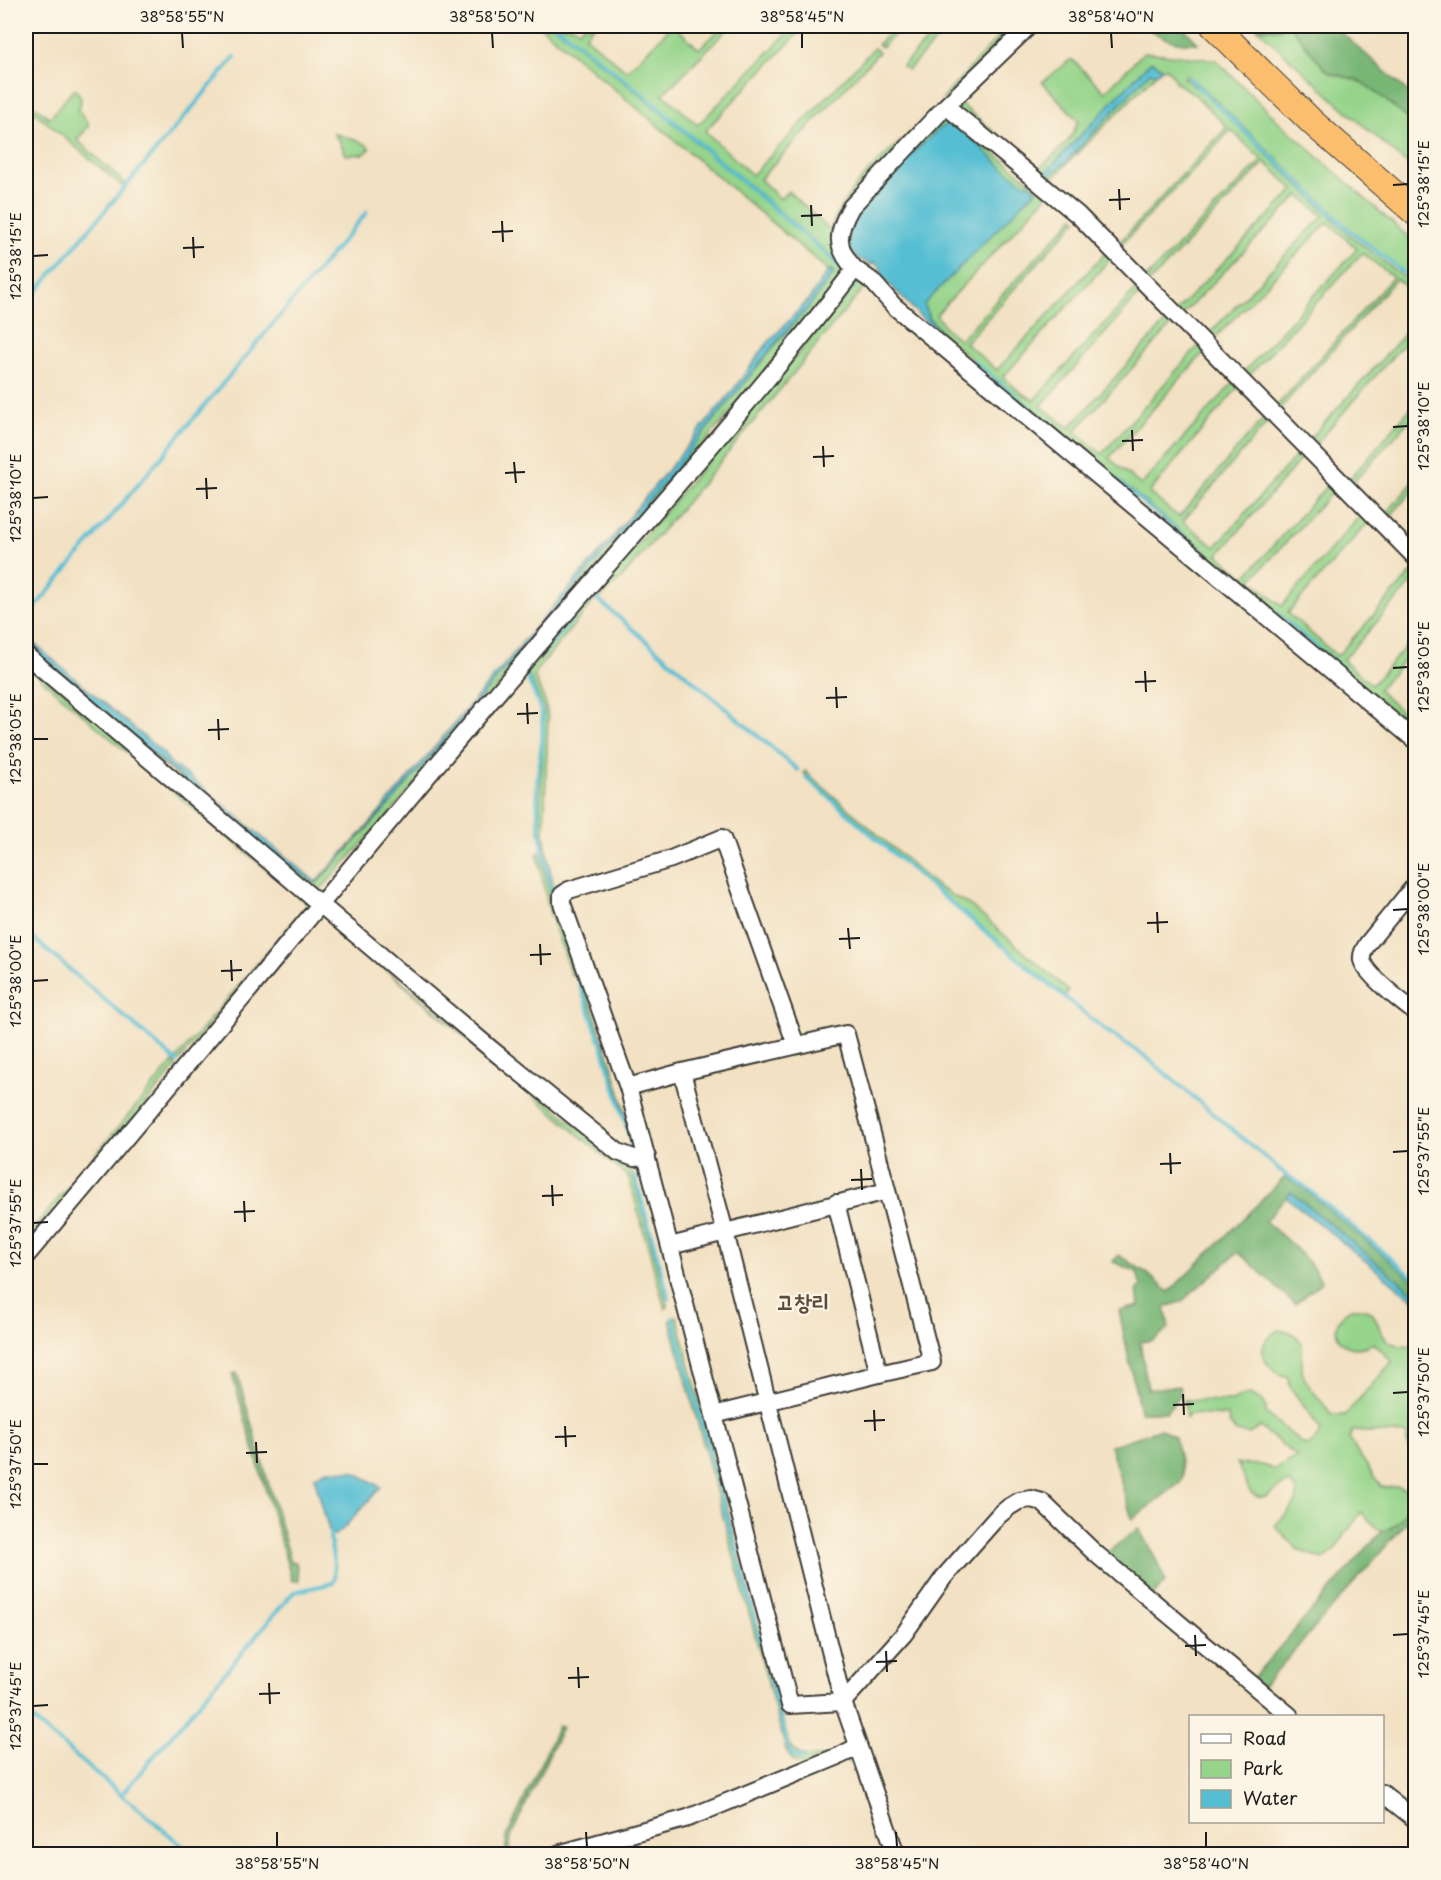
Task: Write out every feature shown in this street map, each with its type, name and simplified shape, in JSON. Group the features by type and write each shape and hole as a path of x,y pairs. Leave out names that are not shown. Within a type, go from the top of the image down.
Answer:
{"highway":[{"path":"1214,26 1312,123 1416,213"}],"street":[{"path":"1029,26 946,106 851,207 839,235 846,260 873,281 894,306 1416,741"},
{"path":"946,106 1078,215 1416,558"},
{"path":"26,1256 518,669 728,427 855,269"},
{"path":"26,655 482,1041 618,1152 634,1158 647,1157"},
{"path":"796,1045 722,838 671,859 569,890 562,895 562,903 628,1087 790,1705 843,1702 904,1634 944,1577 998,1516 1009,1506 1031,1498 1042,1502 1095,1553 1289,1715"},
{"path":"1416,884 1368,943 1363,951 1362,959 1369,972 1416,1013"},
{"path":"628,1087 682,1072 846,1034 932,1362 714,1415"},
{"path":"682,1072 725,1232 843,1702 896,1854"},
{"path":"670,1246 887,1191"},
{"path":"836,1203 879,1374"},
{"path":"558,1854 688,1818 857,1747"},
{"path":"1384,1794 1416,1820"}],"green space":[{"path":"540,26 553,26 638,93 839,266 841,265 836,260 640,91 558,26 573,26 579,30 583,26 594,26 585,36 627,71 672,26 683,26 679,30 699,49 723,26 731,26 663,94 698,125 794,26 805,26 705,131 752,175 874,48 879,52 760,179 780,199 788,191 830,230 837,214 856,185 920,124 851,200 845,266 836,285 823,303 524,655 522,649 668,477 834,273"},
{"path":"897,26 904,26 882,47 878,44"},
{"path":"942,26 950,26 908,70 902,66"},
{"path":"1008,26 1020,26 946,98 942,99"},
{"path":"1144,26 1181,26 1198,43 1170,40"},
{"path":"1255,26 1334,26 1415,98 1415,125 1376,92 1357,80 1331,73 1324,68 1292,28 1258,29"},
{"path":"1292,28 1324,68 1331,73 1357,80 1376,92 1415,125 1415,171 1258,29"},
{"path":"1144,52 1216,60 1279,122 1415,243 1415,281 1350,229 1201,86 1186,75 1184,78 1202,92 1351,236 1415,286 1415,294 1396,279 1277,412 1274,409 1393,277 1362,253 1245,380 1241,375 1357,249 1328,222 1209,344 1204,339 1323,216 1299,195 1181,316 1176,311 1294,190 1265,162 1149,283 1145,279 1262,160 1231,130 1117,249 1115,247 1227,127 1193,93 1176,83 1166,68 1162,69 1154,62 1047,171 1037,174 961,115 955,101 959,100 1039,169 1068,141 1078,120 1042,82 1073,60 1105,92"},
{"path":"1150,72 1156,74 1048,183 1044,179 1064,164"},
{"path":"74,89 81,99 78,111 88,122 88,127 77,140 125,183 122,186 26,105 26,99 50,118"},
{"path":"945,115 1048,195 936,315 960,340 1074,217 1077,220 965,343 997,370 1107,251 1112,257 1003,377 1020,392 1034,400 1140,285 1144,289 1041,406 1069,428 1172,315 1176,320 1075,431 1102,454 1200,344 1206,350 1109,458 1141,485 1236,380 1240,385 1149,493 1179,517 1268,413 1272,417 1183,521 1215,547 1303,448 1307,452 1218,555 1245,577 1333,479 1339,485 1251,580 1282,606 1364,511 1372,518 1288,613 1337,656 1415,569 1415,579 1343,660 1372,685 1415,636 1415,648 1378,690 1404,714 1415,701 1415,713 1411,718 1415,722 1415,730 1212,557 951,342 931,320 923,304 1036,190 1028,183 1014,178 948,123 908,158 849,240 842,244 847,221"},
{"path":"333,133 358,140 370,149 364,154 346,155"},
{"path":"861,279 867,284 712,472 621,579 600,598 597,597 536,671 535,678 546,704 548,718 544,834 556,896 541,830 544,709 527,672"},
{"path":"1415,323 1415,331 1313,447 1307,442"},
{"path":"1415,403 1415,414 1351,485 1347,482"},
{"path":"1415,480 1415,488 1386,521 1383,517"},
{"path":"26,646 284,865 317,883 392,802 521,650 523,657 391,812 322,888 314,892 26,649"},
{"path":"26,659 312,905 179,1061 176,1059 307,905 26,666"},
{"path":"805,771 938,887 971,906 1069,991 1065,996 926,881 807,776"},
{"path":"540,852 574,974 571,975 549,910 537,854"},
{"path":"559,905 613,1068 634,1142 578,973"},
{"path":"328,920 632,1172 668,1306 665,1309 629,1178"},
{"path":"173,1062 177,1066 26,1246 26,1237"},
{"path":"1285,1177 1303,1188 1415,1282 1415,1294 1291,1192 1265,1221 1304,1257 1322,1282 1295,1304 1238,1252 1181,1302 1165,1307 1169,1328 1154,1340 1140,1342 1148,1389 1179,1386 1181,1395 1166,1412 1140,1412 1119,1311 1139,1306 1137,1289 1141,1287 1137,1272 1113,1262 1118,1255 1147,1273 1169,1292"},
{"path":"1353,1308 1370,1311 1386,1338 1392,1343 1415,1347 1415,1458 1407,1443 1407,1434 1352,1431 1349,1439 1381,1487 1400,1487 1409,1492 1409,1506 1405,1515 1398,1522 1381,1532 1361,1512 1334,1551 1323,1559 1298,1550 1275,1526 1294,1506 1297,1500 1295,1489 1289,1483 1280,1486 1269,1495 1262,1498 1257,1497 1248,1488 1237,1463 1260,1465 1274,1470 1297,1457 1260,1427 1249,1434 1236,1432 1229,1423 1228,1416 1189,1414 1186,1418 1184,1400 1232,1401 1250,1394 1263,1401 1266,1413 1302,1443 1309,1445 1317,1438 1321,1430 1290,1387 1288,1377 1275,1371 1266,1362 1263,1356 1264,1343 1279,1330 1296,1336 1302,1346 1302,1371 1307,1382 1332,1415 1345,1415 1392,1362 1374,1343 1362,1347 1351,1347 1338,1338 1336,1330 1338,1322"},
{"path":"677,1316 789,1744 802,1755 829,1757 805,1766 793,1761 786,1750 670,1320"},
{"path":"237,1373 291,1562 296,1562 299,1580 292,1581 232,1374"},
{"path":"1161,1429 1175,1437 1183,1476 1180,1483 1132,1519 1110,1446"},
{"path":"1415,1499 1415,1513 1261,1689 1251,1680 1381,1532 1397,1523"},
{"path":"1139,1528 1165,1581 1153,1596 1104,1555"},
{"path":"558,1726 562,1727 512,1834 508,1854 505,1854 507,1836"},
{"path":"856,1755 892,1854 886,1854 852,1763 844,1760"}],"water":[{"path":"1150,62 1154,62 1162,69 1156,74 1150,72 1064,164 1044,179 1037,174 1047,171"},
{"path":"951,122 961,128 1003,168 1036,190 924,304 939,334 880,275 882,270 874,262 871,265 855,256 842,244 849,240 851,226 859,213 884,184 930,138"},
{"path":"831,270 834,273 808,308 779,339 666,481 522,649 521,644 608,543 733,390 767,344 810,298"},
{"path":"26,637 163,753 172,765 316,882 367,827 519,647 521,650 392,802 315,884 284,865 26,646"},
{"path":"1291,1192 1415,1294 1415,1301 1286,1197"},
{"path":"327,1470 353,1471 381,1487 335,1535 330,1534 314,1477"}],"waterway":[{"path":"556,26 640,92 840,266"},
{"path":"26,304 235,57"},
{"path":"1189,78 1349,230 1416,282"},
{"path":"26,618 367,212"},
{"path":"839,302 858,280"},
{"path":"972,360 1344,670"},
{"path":"543,653 597,590"},
{"path":"596,598 798,770"},
{"path":"528,670 525,673 542,717 537,805 548,875 555,902"},
{"path":"806,777 926,882 1051,986 1104,1029 1146,1057 1286,1175 1303,1185 1416,1280"},
{"path":"558,915 633,1148"},
{"path":"26,932 177,1062"},
{"path":"635,1176 669,1299"},
{"path":"673,1318 731,1533"},
{"path":"121,1795 294,1592 333,1583 335,1571 330,1534"},
{"path":"733,1537 788,1747 792,1755 804,1759"},
{"path":"26,1714 192,1854"}],"district":[{"name":"고창리","path":"803,1302"}]}
